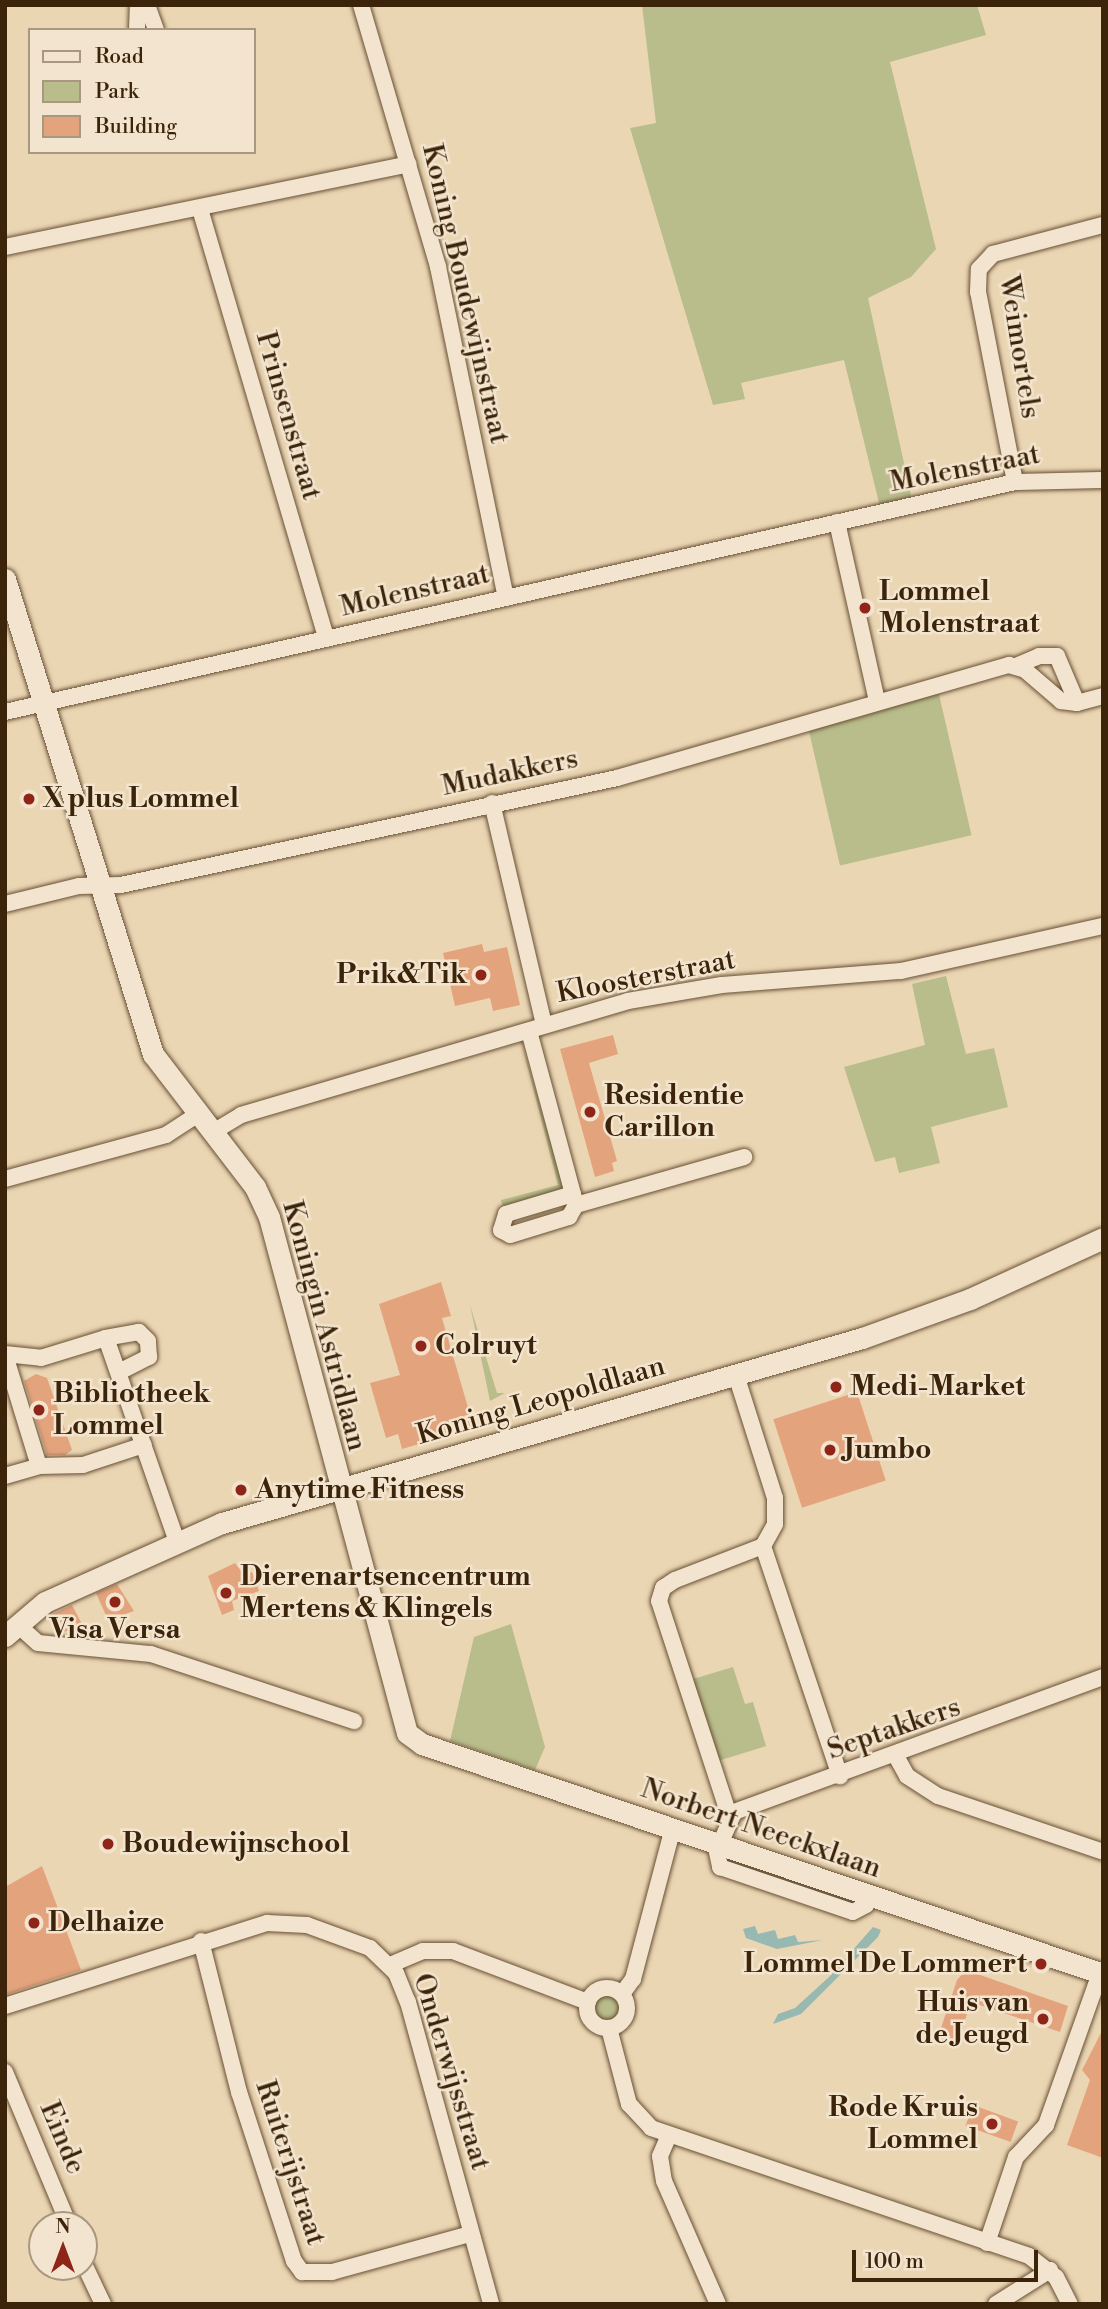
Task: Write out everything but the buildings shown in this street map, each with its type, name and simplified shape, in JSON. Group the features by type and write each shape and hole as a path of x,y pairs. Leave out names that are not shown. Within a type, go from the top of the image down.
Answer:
{"main road":[{"name":"Koningin Astridlaan","path":"5,579 153,1054 255,1188 269,1217 339,1488 407,1733"},
{"name":"Koning Leopoldlaan","path":"12,1631 45,1602 177,1542 339,1488 736,1375 916,1320 1103,1238"},
{"name":"Norbert Neeckxlaan","path":"407,1733 422,1744 1101,1973"}],"street":[{"path":"137,28 138,5"},
{"path":"147,5 155,28"},
{"name":"Koning Boudewijnstraat","path":"361,5 409,164 452,329 506,597"},
{"path":"5,247 409,164"},
{"name":"Prinsenstraat","path":"200,209 326,638"},
{"name":"Weimortels","path":"1015,482 978,292 979,269 993,254 1103,225"},
{"name":"Molenstraat","path":"5,712 1015,482 1103,480"},
{"path":"837,522 877,701"},
{"name":"Mudakkers","path":"5,904 100,884 121,885 617,778 877,701 1018,665 1039,656 1057,656 1077,703"},
{"path":"1018,665 1052,696 1077,703 1103,696"},
{"path":"492,803 536,1028 574,1200 744,1157"},
{"name":"Kloosterstraat","path":"213,1132 241,1115 536,1028 691,989 944,964 1103,926"},
{"path":"5,1180 166,1135 198,1114"},
{"path":"39,1466 5,1354 41,1358 134,1331 148,1341 144,1364 119,1372"},
{"path":"106,1338 177,1542"},
{"path":"736,1375 777,1506 763,1546 840,1776"},
{"path":"5,1476 39,1466 83,1465 144,1445"},
{"path":"718,1843 729,1815 659,1601 663,1588 675,1580 763,1546"},
{"path":"12,1631 38,1643 151,1654 354,1721"},
{"name":"Septakkers","path":"729,1815 896,1756 1103,1677"},
{"path":"896,1756 907,1776 938,1796 1103,1852"},
{"path":"609,2028 625,2018 622,1994 633,1979 673,1828"},
{"name":"Onderwijsstraat","path":"5,2006 201,1941 267,1923 307,1925 352,1938 390,1965 408,2002 491,2304"},
{"name":"Ruiterijstraat","path":"201,1941 235,2080 294,2261 302,2272 332,2272 470,2234"},
{"path":"390,1965 423,1951 453,1951 588,2002"},
{"name":"Norbert Neeckxlaan","path":"987,2243 1016,2158 1046,2125 1101,1973"},
{"path":"588,2002 603,1988 622,1994"},
{"path":"588,2002 591,2021 609,2028"},
{"path":"609,2028 613,2060 636,2115 668,2135 987,2243 1050,2270 1070,2304"},
{"name":"Einde","path":"5,2072 63,2211"},
{"path":"668,2135 660,2157 664,2181 718,2304"},
{"path":"996,2304 1050,2270"},
{"path":"92,2281 103,2304"}],"green space":[{"path":"642,5 977,5 986,35 890,62 936,249 911,277 868,298 912,500 880,507 844,360 741,383 745,399 713,405 630,128 656,123"},
{"path":"938,690 972,835 840,866 806,720"},
{"path":"946,976 966,1054 994,1048 1008,1107 931,1127 940,1163 899,1173 895,1157 875,1162 844,1067 925,1045 912,984"},
{"path":"521,1041 565,1190 503,1207 501,1200 558,1185"},
{"path":"470,1305 497,1393 505,1393 490,1401"},
{"path":"511,1624 545,1747 535,1770 450,1741 474,1637"},
{"path":"733,1667 745,1704 753,1702 766,1746 718,1761 693,1679"},
{"path":"607,1995 616,1999 620,2008 616,2017 607,2021 598,2017 594,2008 598,1999"}],"water":[{"path":"755,1926 758,1934 775,1930 778,1939 795,1935 798,1942 823,1940 777,1949 746,1938 743,1929"},
{"path":"873,1927 881,1930 878,1937 801,2014 773,2024 778,2014 795,2008 829,1977"}],"place":[{"name":"Lommel Molenstraat","path":"865,608"},
{"name":"X plus Lommel","path":"29,799"},
{"name":"Prik&Tik","path":"481,975"},
{"name":"Residentie Carillon","path":"590,1112"},
{"name":"Colruyt","path":"421,1346"},
{"name":"Medi-Market","path":"836,1387"},
{"name":"Bibliotheek Lommel","path":"39,1410"},
{"name":"Jumbo","path":"830,1450"},
{"name":"Anytime Fitness","path":"241,1490"},
{"name":"Dierenartsencentrum Mertens & Klingels","path":"226,1593"},
{"name":"Visa Versa","path":"115,1602"},
{"name":"Boudewijnschool","path":"108,1844"},
{"name":"Delhaize","path":"34,1923"},
{"name":"Lommel De Lommert","path":"1041,1964"},
{"name":"Huis van de Jeugd","path":"1043,2019"},
{"name":"Rode Kruis Lommel","path":"992,2124"}]}
